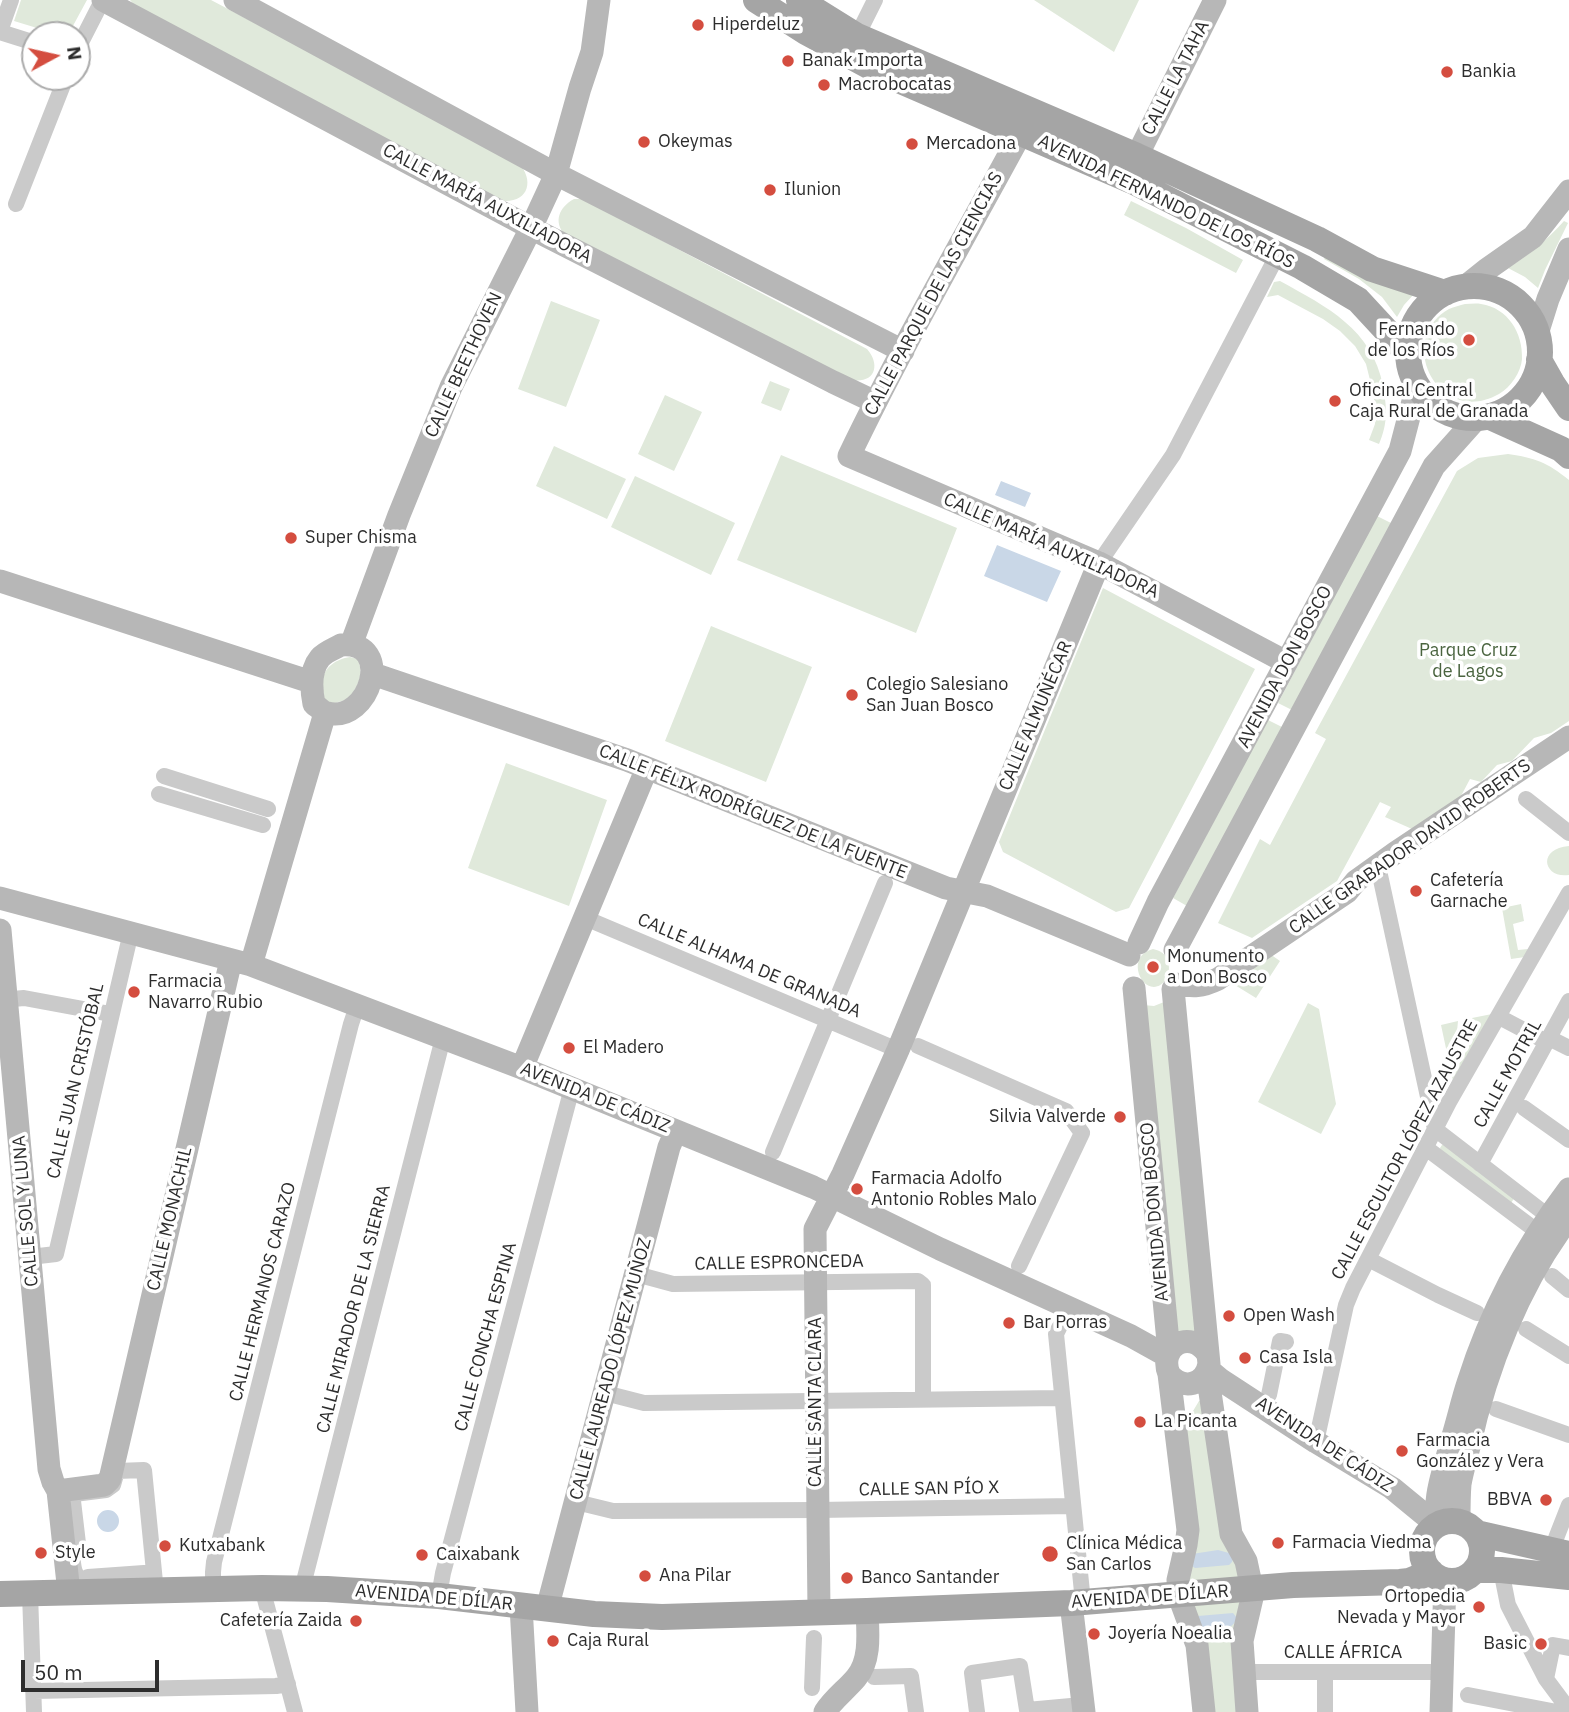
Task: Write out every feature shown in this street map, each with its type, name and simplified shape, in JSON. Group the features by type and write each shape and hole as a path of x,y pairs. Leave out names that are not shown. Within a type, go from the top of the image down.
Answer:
{"main road":[{"name":"AVENIDA FERNANDO DE LOS RÍOS","path":"756,0 806,32 880,72 1132,181 1278,254 1358,300 1408,354"},
{"name":"AVENIDA FERNANDO DE LOS RÍOS","path":"799,0 857,36 1137,156 1317,239 1373,269 1456,290"},
{"path":"1538,347 1536,374 1530,388 1515,405 1483,418 1458,417 1443,411 1429,401 1417,386 1410,371 1409,339 1414,324 1427,305 1456,290 1490,288 1507,295 1526,312 1552,383 1569,408"},
{"path":"1483,418 1561,449 1569,456"},
{"path":"1438,1576 1423,1556 1425,1538 1453,1525 1481,1542 1480,1562 1488,1570 1569,1577"},
{"name":"AVENIDA DE CÁDIZ","path":"1453,1525 1560,1552"},
{"name":"AVENIDA DE DÍLAR","path":"0,1594 302,1589 439,1596 594,1614 816,1625 867,1611 1077,1603 1306,1585 1400,1582 1438,1576 1461,1579 1488,1570"}],"street":[{"path":"11,0 0,31 21,38"},
{"path":"91,23 103,0"},
{"name":"CALLE MARÍA AUXILIADORA","path":"103,0 531,228 875,401"},
{"path":"235,0 556,174 903,351"},
{"name":"CALLE BEETHOVEN","path":"580,88 578,52 584,0"},
{"name":"CALLE BEETHOVEN","path":"351,645 441,411 556,174 592,52 599,0"},
{"path":"863,24 875,0"},
{"name":"CALLE LA TAHA","path":"1137,156 1215,0"},
{"path":"16,204 60,91"},
{"name":"CALLE PARQUE DE LAS CIENCIAS","path":"849,456 875,401 1021,133"},
{"path":"1456,290 1533,237 1569,191"},
{"path":"1538,347 1548,299 1569,249"},
{"name":"CALLE ALMUÑÉCAR","path":"831,1196 908,1048 964,891 1099,563 1173,455 1278,254"},
{"name":"AVENIDA DON BOSCO","path":"1134,949 1400,451 1417,386"},
{"name":"AVENIDA DON BOSCO","path":"1175,950 1434,466 1483,418"},
{"name":"CALLE MARÍA AUXILIADORA","path":"849,456 1099,563 1286,662"},
{"path":"0,581 311,682"},
{"path":"341,646 359,647 371,663 373,674 366,693 349,711 340,714 325,713 314,704 311,682 320,658 341,646"},
{"name":"CALLE FÉLIX RODRÍGUEZ DE LA FUENTE","path":"373,674 627,760 946,888 987,896 1134,949"},
{"path":"241,962 325,713"},
{"name":"CALLE GRABADOR DAVID ROBERTS","path":"1174,987 1203,986 1219,979 1347,892 1356,881 1569,737"},
{"path":"522,1069 647,768"},
{"path":"164,776 268,809"},
{"path":"159,794 263,825"},
{"path":"1525,799 1569,833"},
{"path":"1378,866 1435,1129 1552,1222"},
{"path":"773,1152 885,883"},
{"name":"CALLE ESCULTOR LÓPEZ AZAUSTRE","path":"1316,1441 1346,1305 1353,1289 1435,1129 1563,920 1569,892"},
{"name":"AVENIDA DE CÁDIZ","path":"1,902 131,932 241,962 572,1088 813,1186 952,1255 1131,1336 1168,1361"},
{"name":"CALLE ALHAMA DE GRANADA","path":"585,918 828,1021 908,1048 1066,1111 1082,1133 1019,1266"},
{"name":"CALLE SOL Y LUNA","path":"0,930 49,1469 58,1490 69,1593"},
{"name":"CALLE JUAN CRISTÓBAL","path":"30,1257 56,1254 131,932"},
{"path":"1150,939 1160,940 1175,950 1179,976 1174,987 1166,994 1157,996 1134,988 1128,975 1134,949 1150,939"},
{"name":"CALLE MONACHIL","path":"58,1490 104,1485 110,1479 241,962"},
{"path":"1174,987 1207,1365 1231,1535 1246,1561 1252,1589 1242,1641 1247,1712"},
{"name":"AVENIDA DON BOSCO","path":"1134,988 1168,1361 1188,1530 1178,1580 1179,1596 1197,1645 1204,1712"},
{"path":"13,999 24,998 105,1013"},
{"name":"CALLE MOTRIL","path":"1480,1164 1545,1039 1569,1002"},
{"name":"CALLE HERMANOS CARAZO","path":"213,1589 214,1562 357,1006"},
{"path":"1503,1019 1569,1048"},
{"name":"CALLE MIRADOR DE LA SIERRA","path":"302,1589 443,1038"},
{"name":"CALLE CONCHA ESPINA","path":"439,1596 572,1088"},
{"path":"1524,1108 1569,1140"},
{"name":"CALLE LAUREADO LÓPEZ MUÑOZ","path":"548,1609 669,1147 676,1131"},
{"path":"1426,1148 1552,1222"},
{"path":"1453,1525 1437,1506 1468,1382 1497,1308 1517,1268 1552,1222 1569,1189"},
{"name":"CALLE SANTA CLARA","path":"816,1625 818,1510 815,1229 831,1196"},
{"path":"1453,1525 1483,1390 1522,1296 1541,1261 1552,1222"},
{"path":"1372,1261 1477,1312"},
{"name":"CALLE ESPRONCEDA","path":"636,1274 673,1284 918,1281 923,1286 923,1399"},
{"path":"1552,1276 1569,1290"},
{"path":"977,1712 972,1673 1020,1666 1027,1710 1077,1709 1073,1506 1056,1334 1069,1308"},
{"path":"1526,1329 1569,1356"},
{"name":"AVENIDA DE CÁDIZ","path":"1269,1395 1280,1341 1286,1342"},
{"path":"1191,1342 1198,1344 1207,1365 1203,1378 1192,1384 1179,1382 1168,1361 1178,1343 1191,1342"},
{"name":"AVENIDA DE CÁDIZ","path":"1207,1365 1221,1380 1453,1525"},
{"path":"605,1392 644,1402 1062,1398"},
{"path":"1496,1409 1569,1435"},
{"path":"144,1470 155,1582 149,1583 144,1573 88,1577 88,1584 79,1580 74,1574 72,1553 79,1552 74,1501 68,1501 70,1496 106,1490 113,1485 117,1471 144,1470"},
{"name":"CALLE SAN PÍO X","path":"576,1502 613,1511 1073,1506"},
{"path":"1560,1552 1569,1505"},
{"path":"1488,1570 1546,1679 1569,1710"},
{"path":"1438,1576 1441,1712"},
{"path":"262,1588 295,1712"},
{"path":"30,1593 34,1712"},
{"path":"521,1606 527,1712"},
{"path":"866,1677 864,1664 867,1611"},
{"path":"812,1688 816,1625"},
{"path":"1546,1679 1553,1645 1569,1648"},
{"name":"CALLE ÁFRICA","path":"1244,1672 1442,1672"},
{"path":"825,1712 832,1701 866,1677 911,1676 916,1712"},
{"path":"1325,1679 1325,1712"},
{"path":"34,1691 288,1684"},
{"path":"1468,1695 1557,1712"}],"green space":[{"path":"21,0 87,0 76,21 21,21 21,23 14,21"},
{"path":"130,0 211,0 518,162 527,178 526,191 515,200 497,200 135,6"},
{"path":"1034,0 1139,0 1114,52"},
{"path":"574,199 583,199 867,349 874,361 873,372 866,379 851,380 565,235 559,225 559,215"},
{"path":"1131,201 1243,260 1236,273 1124,215"},
{"path":"1564,221 1568,223 1538,288 1508,268 1538,247"},
{"path":"1326,256 1415,293 1397,317 1382,297 1359,279 1324,259"},
{"path":"1280,281 1345,322 1369,349 1377,366 1385,401 1386,415 1379,444 1369,440 1375,424 1375,404 1366,364 1355,346 1323,319 1278,295 1267,297 1274,282"},
{"path":"551,301 600,320 566,407 518,389"},
{"path":"1465,304 1491,306 1506,316 1517,331 1522,349 1521,364 1511,383 1499,394 1477,401 1458,399 1442,390 1431,376 1425,358 1425,340 1433,323 1449,309"},
{"path":"770,381 790,389 781,411 761,403"},
{"path":"665,395 702,412 674,471 638,454"},
{"path":"554,446 626,479 607,519 536,486"},
{"name":"Parque Cruz de Lagos","path":"1508,454 1540,462 1569,480 1569,721 1551,733 1534,738 1512,761 1497,765 1481,782 1470,779 1461,796 1412,829 1385,817 1391,807 1380,802 1337,881 1252,938 1218,923 1260,839 1270,845 1326,739 1315,733 1457,471 1478,458"},
{"path":"781,455 957,528 916,633 737,560"},
{"path":"635,476 735,523 711,575 611,527"},
{"path":"1377,516 1391,523 1292,710 1278,703"},
{"path":"1103,588 1255,669 1129,908 1116,912 1003,852 999,842"},
{"path":"711,626 812,667 766,782 665,741"},
{"path":"350,657 358,659 360,665 357,685 349,699 331,704 324,700 322,682 325,672 340,660"},
{"path":"1268,720 1282,727 1187,906 1173,898"},
{"path":"506,763 607,800 569,906 468,868"},
{"path":"1569,846 1569,875 1554,873 1547,863 1548,858 1558,848"},
{"path":"1521,904 1524,921 1513,924 1518,950 1528,949 1525,957 1511,959 1502,908"},
{"path":"1153,949 1165,955 1169,967 1168,977 1160,985 1153,987 1146,984 1138,970 1143,954"},
{"path":"1270,954 1280,961 1256,998 1230,982"},
{"path":"1164,1002 1196,1340 1175,1331 1143,1005 1154,1006"},
{"path":"1308,1003 1319,1009 1336,1104 1321,1134 1258,1102"},
{"path":"1492,1014 1453,1081 1452,1076 1470,1042 1472,1018"},
{"path":"1458,1021 1456,1042 1447,1053 1441,1025"},
{"path":"1442,1145 1446,1145 1515,1197 1511,1203 1441,1151"},
{"path":"1199,1401 1204,1401 1239,1579 1188,1586 1184,1426"},
{"path":"1239,1598 1240,1712 1213,1712 1189,1603"}],"water":[{"path":"1001,481 1031,493 1025,507 995,495"},
{"path":"997,545 1061,571 1047,602 984,576"},
{"path":"108,1510 116,1513 119,1521 116,1529 108,1532 100,1529 97,1521 100,1513"},
{"path":"1218,1550 1229,1553 1233,1559 1229,1565 1195,1568 1191,1565 1192,1554"},
{"path":"1233,1613 1237,1618 1226,1629 1199,1629 1198,1616"}],"place":[{"name":"Hiperdeluz","path":"698,25"},
{"name":"Banak Importa","path":"788,61"},
{"name":"Bankia","path":"1447,72"},
{"name":"Macrobocatas","path":"824,85"},
{"name":"Okeymas","path":"644,142"},
{"name":"Mercadona","path":"912,144"},
{"name":"Ilunion","path":"770,190"},
{"name":"Fernando de los Ríos","path":"1469,340"},
{"name":"Oficinal Central Caja Rural de Granada","path":"1335,401"},
{"name":"Super Chisma","path":"291,538"},
{"name":"Colegio Salesiano San Juan Bosco","path":"852,695"},
{"name":"Cafetería Garnache","path":"1416,891"},
{"name":"Monumento a Don Bosco","path":"1153,967"},
{"name":"Farmacia Navarro Rubio","path":"134,992"},
{"name":"El Madero","path":"569,1048"},
{"name":"Silvia Valverde","path":"1120,1117"},
{"name":"Farmacia Adolfo Antonio Robles Malo","path":"857,1189"},
{"name":"Open Wash","path":"1229,1316"},
{"name":"Bar Porras","path":"1009,1323"},
{"name":"Casa Isla","path":"1245,1358"},
{"name":"La Picanta","path":"1140,1422"},
{"name":"Farmacia González y Vera","path":"1402,1451"},
{"name":"BBVA","path":"1546,1500"},
{"name":"Farmacia Viedma","path":"1278,1543"},
{"name":"Kutxabank","path":"165,1546"},
{"name":"Style","path":"41,1553"},
{"name":"Clínica Médica San Carlos","path":"1050,1554"},
{"name":"Caixabank","path":"422,1555"},
{"name":"Ana Pilar","path":"645,1576"},
{"name":"Banco Santander","path":"847,1578"},
{"name":"Ortopedia Nevada y Mayor","path":"1479,1607"},
{"name":"Cafetería Zaida","path":"356,1621"},
{"name":"Joyería Noealia","path":"1094,1634"},
{"name":"Caja Rural","path":"553,1641"},
{"name":"Basic","path":"1541,1644"}]}
